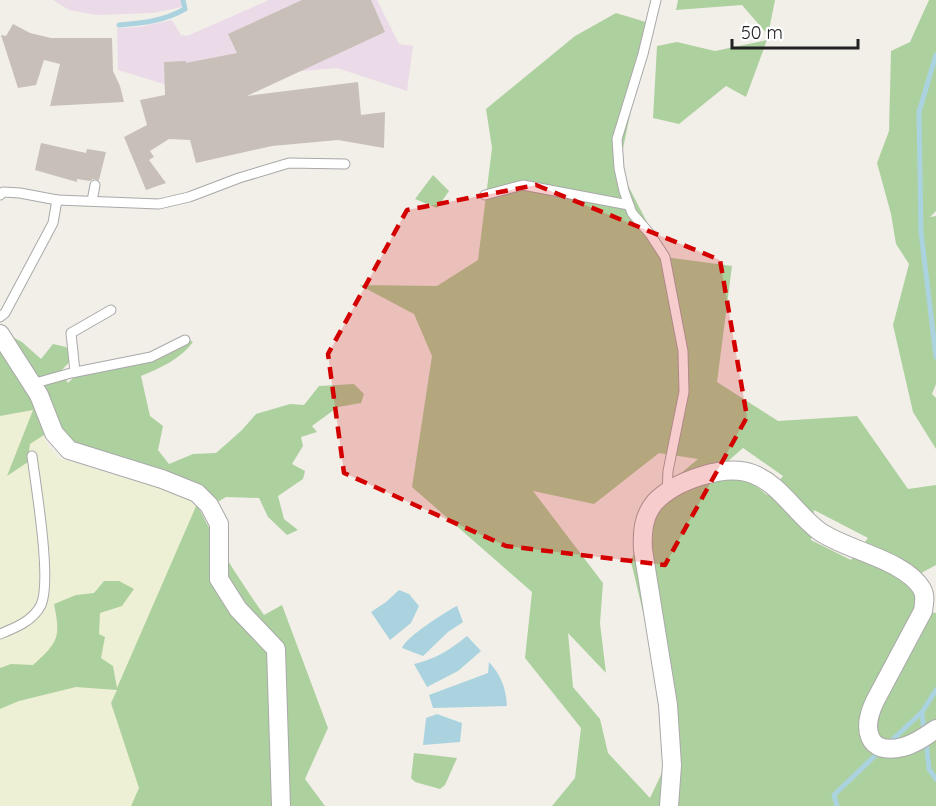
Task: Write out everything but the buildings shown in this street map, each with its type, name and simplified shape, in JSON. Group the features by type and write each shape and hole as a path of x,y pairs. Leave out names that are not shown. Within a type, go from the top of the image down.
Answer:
{"street":[{"path":"0,334 39,395 54,433 69,450 171,482 197,493 209,505 219,524 219,579 238,609 276,650 281,806"},
{"path":"669,806 672,765 670,720 642,532 646,517 655,503 681,484 704,475 723,471 741,471 752,474 779,490 819,531 882,560 911,578 922,588 925,598 923,611 868,715 867,726 873,742 890,749 915,742 936,729"}],"lane":[{"path":"656,0 643,54 617,139 619,168 632,213 650,234 665,257 682,351 684,392 668,471 667,493"},
{"path":"0,195 3,192 57,200 159,204 189,197 239,178 289,164 345,164"},
{"path":"92,201 95,185"},
{"path":"485,195 524,185 629,205"},
{"path":"0,317 5,313 53,223 57,200"},
{"path":"75,372 71,333 111,310"},
{"path":"32,384 75,372 151,357 185,340"},
{"path":"0,634 22,624 32,616 40,605 44,591 44,563 32,456"}],"highlighted area":[{"path":"536,185 720,260 747,417 665,565 506,546 344,473 328,354 407,210"}],"shaded area":[{"path":"53,0 181,0 182,7 153,13 97,15 69,10"},
{"path":"269,0 377,0 399,44 413,46 407,91 337,68 302,71 222,88 167,85 118,70 117,28 139,27 172,20 181,35 187,36"}],"green space":[{"path":"678,0 775,0 768,35 742,5 676,10"},
{"path":"929,0 936,0 936,211 930,217 936,216 936,384 932,394 936,398 936,449 913,412 893,325 909,264 896,244 891,214 877,163 889,131 891,51 910,42"},
{"path":"616,13 649,23 619,168 665,257 732,266 717,382 778,421 857,416 908,489 936,485 936,565 912,578 923,611 936,613 936,806 552,806 575,778 581,728 525,658 532,592 412,487 432,356 414,314 359,285 437,286 478,260 492,148 486,109 575,36","holes":["743,448 783,476 767,495 727,462","659,453 698,459 651,498 631,562 675,745 650,798 608,753 600,719 573,687 568,633 606,673 600,623 603,583 533,491 594,504","814,510 868,538 851,560 811,540"]},
{"path":"767,40 746,97 726,86 679,124 653,118 657,46 677,42 715,51"},
{"path":"433,175 449,191 437,208 415,199"},
{"path":"0,330 22,342 41,359 53,344 66,347 74,357 61,371 68,383 86,365 113,363 136,357 183,336 193,342 176,358 141,376 150,416 163,426 158,450 169,464 193,454 216,453 256,414 290,404 304,405 319,386 354,384 364,394 361,403 338,407 312,426 317,432 301,437 303,446 292,464 305,471 303,479 278,496 284,519 298,530 287,535 268,517 259,498 226,497 216,503 197,504 47,433 30,444 28,462 7,476 33,410 0,416"},
{"path":"0,357 33,409 48,446 59,458 179,494 197,504 268,806 0,806"},
{"path":"197,504 228,561 264,615 282,605 328,728 305,779 325,806 131,806 139,788 111,703 117,690 76,687 19,701 0,709 0,668 11,664 33,665 48,651 56,639 54,604 76,595 94,593 104,581 119,581 134,589 122,606 100,613 99,634 105,637 101,658 113,666 117,688"},
{"path":"414,753 457,758 445,785 440,789 415,782 411,778"}],"water":[{"path":"399,590 409,594 419,606 411,623 390,640 371,612"},
{"path":"457,606 463,622 448,632 423,656 402,648 418,631"},
{"path":"467,636 481,651 458,671 427,687 414,664 442,653"},
{"path":"489,662 502,682 507,706 433,708 429,695 488,673"},
{"path":"437,714 462,723 460,742 423,745 426,718"}],"waterway":[{"path":"119,25 169,16 185,9 183,0"},
{"path":"936,55 919,112 921,232 936,357"},
{"path":"888,744 922,712 936,690"},
{"path":"922,712 924,732"},
{"path":"926,741 929,769 936,779"},
{"path":"837,806 834,795 881,750"}]}
